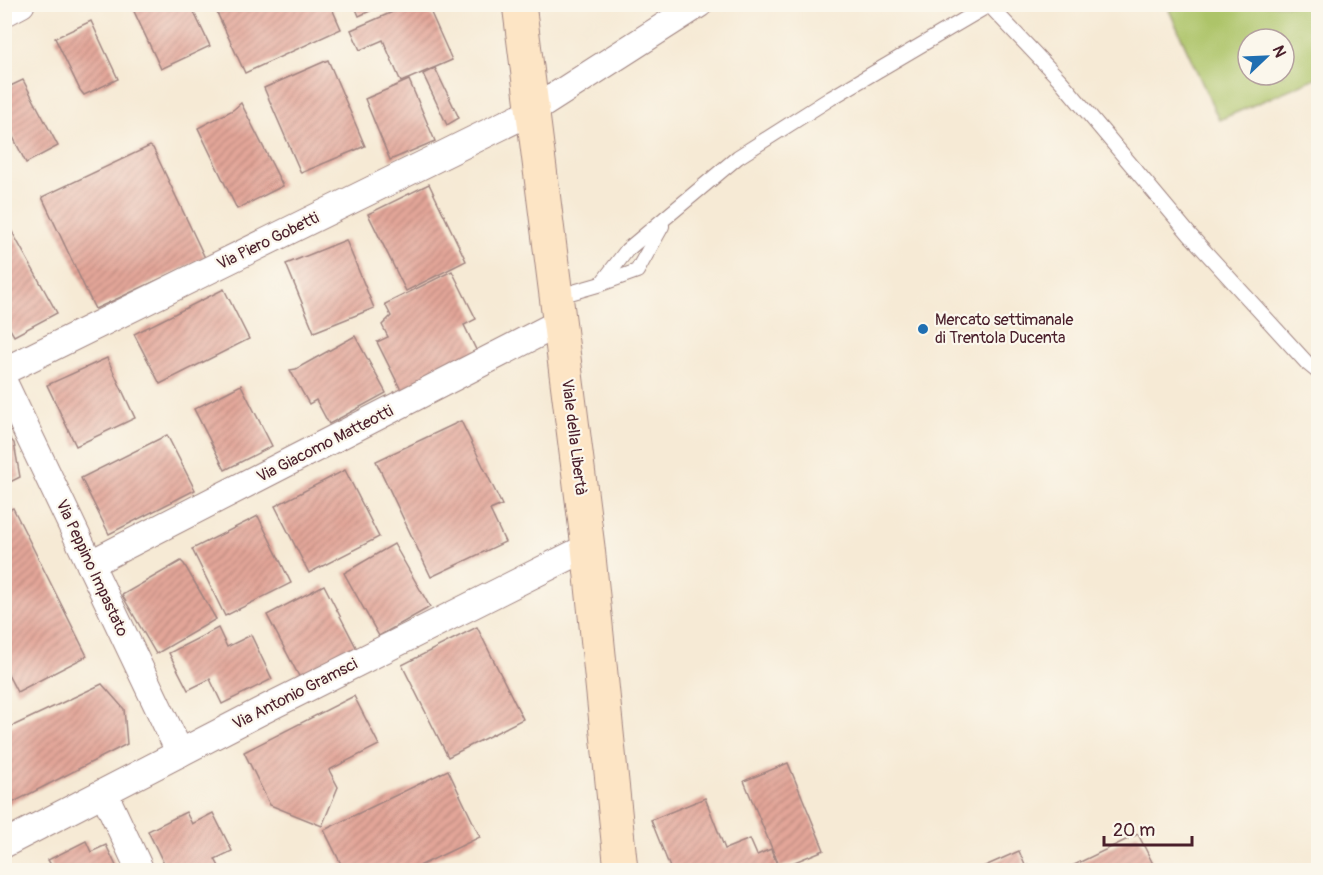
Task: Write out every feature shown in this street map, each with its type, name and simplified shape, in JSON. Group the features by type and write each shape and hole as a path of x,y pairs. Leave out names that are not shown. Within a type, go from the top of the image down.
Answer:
{"main road":[{"name":"Viale della Libertà","path":"519,4 588,547 621,870"}],"street":[{"path":"4,13 21,4"},
{"name":"Via Piero Gobetti","path":"4,371 532,111 699,4"},
{"name":"Via Giacomo Matteotti","path":"90,564 557,310"},
{"name":"Via Peppino Impastato","path":"4,383 180,753"},
{"name":"Via Antonio Gramsci","path":"4,844 588,547"},
{"path":"104,793 140,870"}],"lane":[{"path":"601,284 627,250 738,157 831,98 989,5 1061,81 1190,235 1307,363 1318,372"},
{"path":"557,310 601,284 637,271 666,219"}],"green space":[{"path":"1182,4 1318,5 1318,77 1296,87 1296,27 1236,27 1236,87 1295,87 1219,120 1169,10"}],"building":[{"path":"138,4 190,4 210,46 161,69 132,7"},
{"path":"213,4 330,4 341,29 245,73"},
{"path":"354,4 385,4 359,16"},
{"path":"411,4 427,4 452,60 401,82 383,40 360,50 351,30"},
{"path":"91,21 118,79 84,95 55,38"},
{"path":"328,60 365,146 301,173 264,88"},
{"path":"435,68 459,118 447,125 423,74"},
{"path":"23,80 58,146 26,163 9,129 4,131 4,89"},
{"path":"409,80 435,141 390,160 365,99"},
{"path":"241,103 283,186 237,209 198,128 233,110"},
{"path":"150,146 153,148 205,258 95,309 42,197"},
{"path":"429,184 466,261 406,291 368,214"},
{"path":"10,228 57,313 14,336 4,319 4,231"},
{"path":"346,240 374,308 314,332 286,264"},
{"path":"452,271 476,319 464,325 482,362 406,400 377,342 388,337 382,325 391,316 385,304"},
{"path":"224,289 249,339 160,384 134,334"},
{"path":"355,336 386,393 329,424 316,400 309,404 290,370 296,369"},
{"path":"107,358 135,418 76,446 47,385"},
{"path":"241,385 272,446 225,470 194,409"},
{"path":"461,421 502,505 490,510 505,542 431,577 376,461"},
{"path":"4,432 14,443 20,477 4,485"},
{"path":"167,435 195,490 109,534 81,478"},
{"path":"345,470 379,537 309,573 275,506"},
{"path":"13,508 87,656 17,692 4,667 4,512"},
{"path":"258,516 291,583 225,616 192,549"},
{"path":"394,544 430,607 379,636 344,573"},
{"path":"181,561 216,619 156,654 122,595"},
{"path":"324,585 359,653 302,682 267,615"},
{"path":"477,627 523,719 448,757 402,665"},
{"path":"218,628 227,647 251,635 272,679 222,704 210,679 188,690 169,653"},
{"path":"102,684 124,709 127,744 4,807 4,730"},
{"path":"354,696 379,745 329,770 338,787 322,826 270,805 244,752"},
{"path":"788,763 824,850 780,868 744,781"},
{"path":"448,770 480,837 411,870 344,870 324,830"},
{"path":"705,798 725,849 750,839 757,855 771,849 779,870 671,870 651,820"},
{"path":"186,812 192,824 213,813 232,851 215,859 221,870 167,870 148,831"},
{"path":"1138,834 1156,870 1075,870 1072,866"},
{"path":"86,841 91,852 106,845 118,870 54,870 48,860"},
{"path":"1019,851 1027,870 976,870"}],"place":[{"name":"Mercato settimanale di Trentola Ducenta","path":"923,329"}]}
